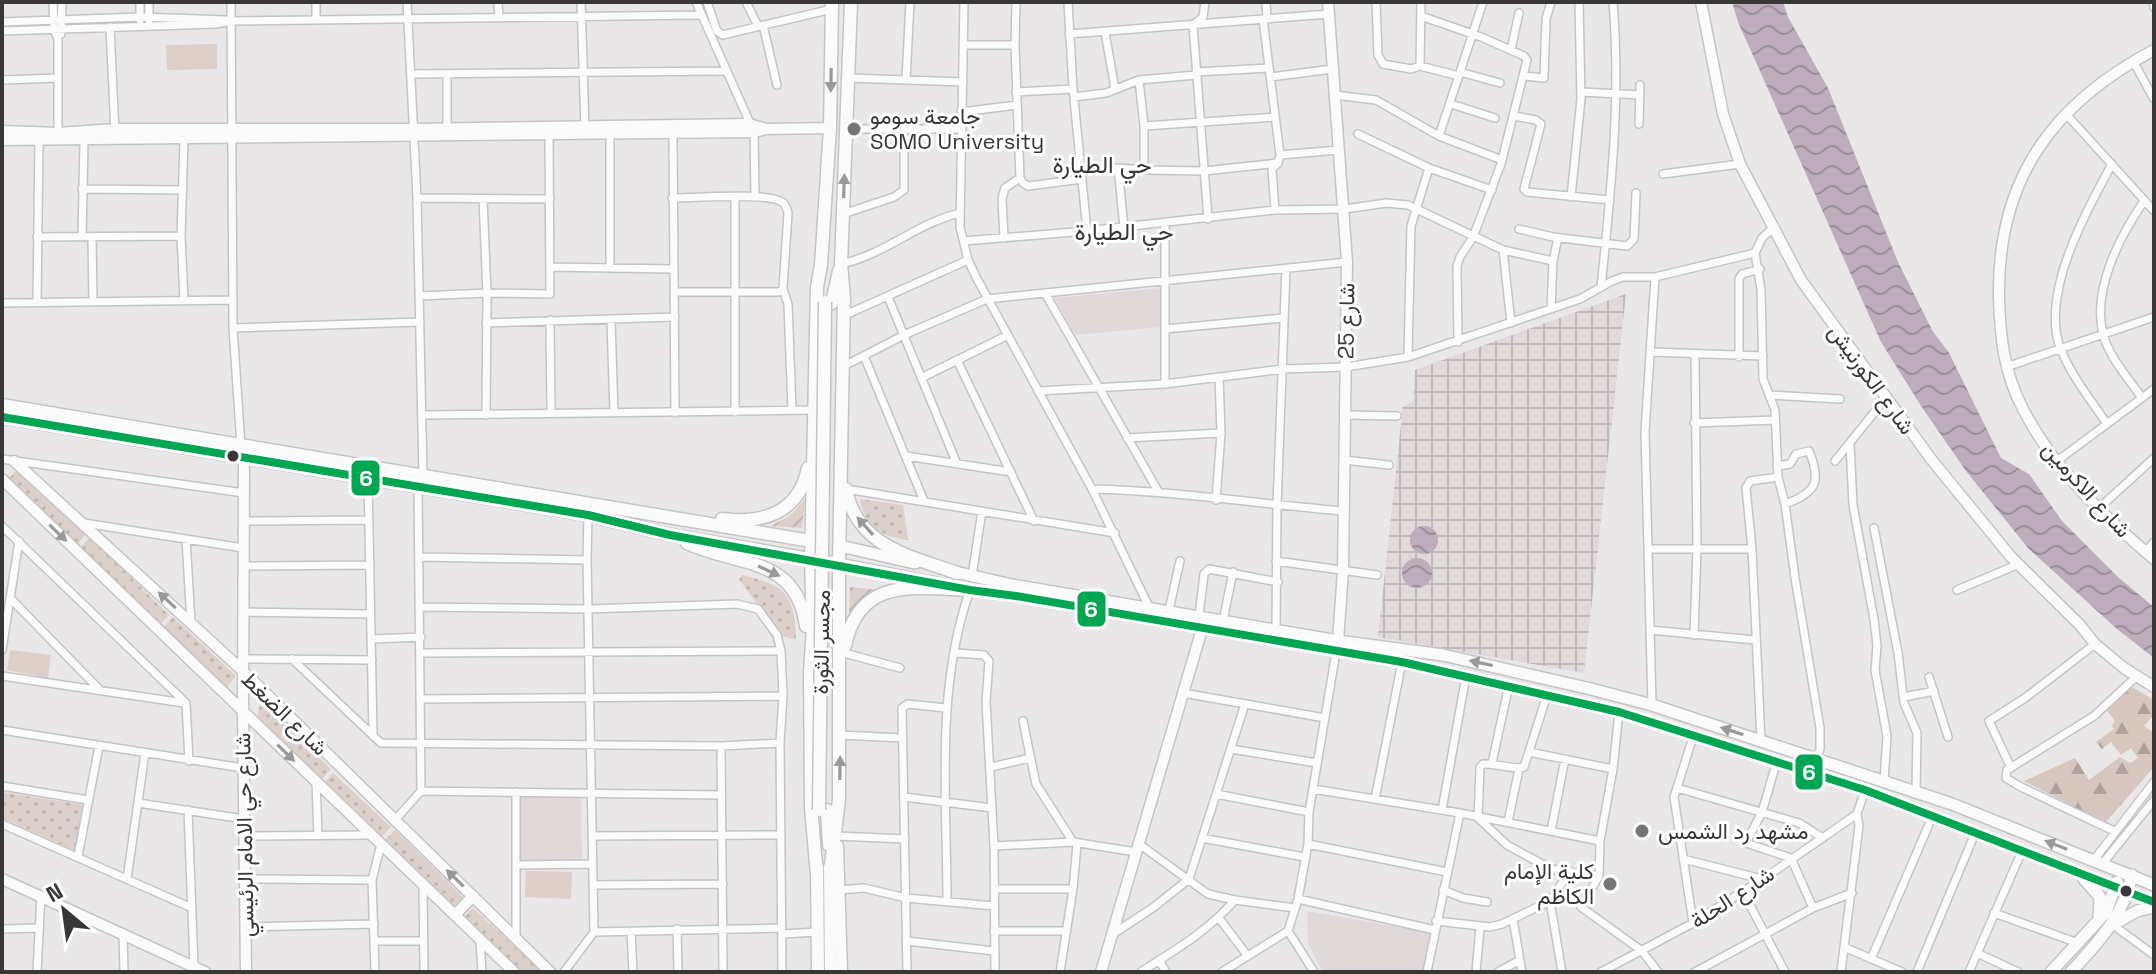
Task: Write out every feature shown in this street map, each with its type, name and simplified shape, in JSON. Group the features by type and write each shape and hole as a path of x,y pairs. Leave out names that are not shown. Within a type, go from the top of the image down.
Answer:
{"highway":[{"path":"818,972 817,932 823,874 837,832 839,564 844,490 841,264 851,2"},
{"path":"831,972 823,874 811,808 810,672 817,287 830,128 832,6"},
{"name":"مجسر الثورة","path":"829,302 841,264"},
{"name":"مجسر الثورة","path":"821,265 829,302 823,874"},
{"path":"2,405 70,422 420,482 840,546"},
{"path":"2,417 70,422"},
{"path":"658,517 737,521 761,519 777,513 790,504 804,485 815,438"},
{"path":"242,452 368,478 420,482 588,515 670,535 839,564"},
{"path":"813,493 817,500 828,502 844,490"},
{"path":"844,490 854,514 881,544 957,573"},
{"path":"670,535 701,549 755,564 790,583 804,609 810,672"},
{"path":"840,673 853,619 861,608 883,592 904,587 970,590"},
{"path":"813,628 818,619 826,615 838,620 840,627"}],"main road":[{"path":"840,546 972,576 1011,590 1202,629 1337,646 1443,655 1541,676 1652,705 1884,781 2100,859 2154,885"},
{"path":"839,564 970,590 1011,590 1149,607 1276,630 1619,712 1865,790 1976,831 2154,904"},
{"path":"1510,685 1516,679 1514,670"},
{"path":"1541,676 1534,683 1541,694"},
{"path":"2051,972 2106,912 2116,888 2119,870"},
{"path":"2078,873 2100,897 2098,922"},
{"path":"2071,972 2113,925 2129,893 2132,875"},
{"path":"2113,925 2154,904"}],"street":[{"path":"53,2 58,19"},
{"path":"58,137 58,19 62,2"},
{"path":"140,2 144,22"},
{"path":"144,22 149,2"},
{"path":"231,2 233,328 242,452"},
{"path":"316,2 316,19"},
{"path":"395,820 421,791 420,296 407,2"},
{"path":"498,2 499,18"},
{"path":"581,2 585,130"},
{"path":"696,2 724,71 752,128 755,197"},
{"path":"707,2 720,34 832,6"},
{"path":"746,2 760,26 777,85"},
{"path":"906,80 910,2"},
{"path":"964,2 960,227 968,260 1006,336 1115,533 1149,607"},
{"path":"1016,2 1020,178 1028,186 1118,168 1204,171 1339,150"},
{"path":"1068,2 1073,93 1087,231"},
{"path":"1193,25 1203,17 1205,2"},
{"path":"1266,2 1279,159 1272,169 1275,210"},
{"name":"شارع 25","path":"1328,2 1347,262 1343,571 1337,646"},
{"path":"1376,2 1380,60 1383,64 1403,68 1420,66 1500,83"},
{"path":"1420,66 1421,2"},
{"path":"1439,136 1483,2"},
{"path":"1524,76 1544,78 1546,19 1551,2"},
{"path":"1571,197 1581,92 1579,2"},
{"path":"1601,287 1617,95 1613,2"},
{"name":"شارع الكورنيش","path":"1701,2 1723,114 1740,164 1801,280 1931,459 2019,564 2095,644 2136,677 2154,687"},
{"path":"1511,50 1519,13"},
{"path":"1069,34 1329,14"},
{"path":"2,22 58,19 216,24 316,19 700,15"},
{"path":"1421,16 1472,33 1526,58 1502,160 1473,237 1457,266 1458,342"},
{"path":"2,31 58,33 144,22"},
{"path":"1193,25 1208,219"},
{"path":"110,27 115,134"},
{"path":"1105,32 1115,89"},
{"path":"964,45 1015,45"},
{"name":"شارع الاكرمين","path":"2150,556 2098,509 2057,461 2023,410 2006,367 1999,322 1999,264 2009,205 2030,160 2066,114 2099,84 2154,50"},
{"path":"2133,61 2154,99"},
{"path":"1016,92 1106,93 1139,80 1196,74 1333,69"},
{"path":"412,74 724,71"},
{"path":"447,74 447,128"},
{"path":"2,80 58,78"},
{"path":"848,78 963,82"},
{"path":"1139,80 1144,126 1144,170"},
{"path":"1639,124 1640,85"},
{"path":"1581,92 1640,95"},
{"path":"1334,95 1376,100 1439,136 1502,160"},
{"path":"1451,104 1495,118"},
{"path":"961,112 1017,105"},
{"path":"2066,114 2154,211"},
{"path":"1514,116 1536,120 1541,124 1524,189 1527,192 1610,200"},
{"path":"1144,126 1274,117"},
{"path":"414,132 447,128 830,128"},
{"path":"2,140 115,134 414,132 549,135 585,130 610,134 752,128"},
{"path":"846,129 960,129"},
{"path":"843,214 894,197 904,190 904,129"},
{"path":"2,131 84,140 115,134 184,139 233,134"},
{"path":"673,133 675,413"},
{"path":"610,134 610,268"},
{"path":"1358,134 1429,168 1492,190"},
{"path":"420,296 550,294 549,135"},
{"path":"184,139 181,236 184,301"},
{"path":"37,303 39,140"},
{"path":"82,237 84,140"},
{"path":"1663,174 1740,164"},
{"path":"2107,424 2060,349 2057,302 2080,223 2112,164"},
{"path":"1118,168 1124,227"},
{"path":"1408,357 1411,226 1429,168"},
{"path":"1004,238 1002,199 1005,188 1020,178"},
{"path":"82,189 183,190"},
{"path":"1519,229 1558,238 1631,245 1634,239 1636,193"},
{"path":"735,197 735,412"},
{"path":"672,198 755,197 779,200 786,207 783,289 788,304 792,410"},
{"path":"417,198 550,199"},
{"path":"483,199 487,293 486,415"},
{"path":"2142,398 2103,334 2104,294 2111,261 2119,240 2144,201"},
{"path":"964,241 1275,210 1345,209 1386,203 1415,208 1503,250 1553,261"},
{"path":"841,264 874,254 942,217 960,213"},
{"path":"1165,223 1165,384"},
{"path":"1773,228 1762,238 1755,253 1760,269 1763,379 1771,395 1778,477 1785,504 1820,728 1820,749 1816,759"},
{"path":"37,237 181,236"},
{"path":"92,237 93,302"},
{"path":"1551,309 1553,261 1558,238"},
{"path":"1503,250 1511,323"},
{"path":"1038,391 1165,384 1283,369 1346,367 1408,357 1580,299 1623,277 1655,277 1755,253"},
{"path":"843,316 968,260"},
{"path":"842,367 904,335 987,299 1347,262"},
{"path":"550,267 673,269"},
{"path":"1276,630 1277,505 1286,269"},
{"path":"1739,357 1739,279 1742,274 1760,269"},
{"path":"1652,705 1645,432 1655,277"},
{"path":"674,292 779,292 783,289"},
{"path":"1045,293 1158,491"},
{"path":"888,297 957,464"},
{"path":"2,303 233,300"},
{"path":"486,323 675,317"},
{"path":"2006,367 2154,317"},
{"path":"1165,329 1284,318"},
{"path":"550,320 551,413"},
{"path":"611,321 614,413"},
{"path":"233,328 420,322"},
{"path":"921,378 1006,336"},
{"path":"1651,352 1763,356"},
{"path":"1694,635 1697,548 1695,354"},
{"path":"864,356 924,501"},
{"path":"957,360 1034,521"},
{"path":"1216,500 1221,433 1219,377"},
{"path":"2057,461 2154,389"},
{"path":"1771,395 1840,399"},
{"path":"1835,461 1886,398"},
{"path":"422,415 814,410"},
{"path":"1345,415 1397,416"},
{"path":"1694,423 1775,420"},
{"path":"1127,438 1221,433"},
{"path":"1850,444 1853,505 1877,646 1875,670 1887,736 1884,781"},
{"path":"1777,466 1790,464 1796,454 1809,451 1817,477 1813,489 1806,495 1785,504"},
{"name":"شارع حي الامام الرئيسي","path":"242,452 246,972"},
{"path":"906,456 1011,472"},
{"path":"2098,509 2154,458"},
{"path":"2,459 244,493"},
{"path":"1344,460 1389,465"},
{"name":"شارع الضغط","path":"14,461 191,622 243,665 550,972"},
{"path":"2146,466 2154,473"},
{"path":"1761,740 1747,484 1778,477"},
{"path":"368,478 373,736"},
{"name":"شارع الضغط","path":"2,479 514,972"},
{"path":"1092,489 1158,491 1216,500 1343,511"},
{"path":"844,490 1115,533"},
{"path":"972,576 982,511"},
{"path":"564,972 594,932 588,515"},
{"path":"244,521 368,520"},
{"path":"84,523 243,548"},
{"path":"2,526 186,703 189,761"},
{"path":"1874,528 1904,697 1917,733 1916,792"},
{"path":"186,539 191,622"},
{"path":"2,650 19,541"},
{"path":"2150,556 2154,542"},
{"path":"1648,549 1752,549"},
{"path":"419,557 587,560"},
{"path":"1863,564 1880,560"},
{"path":"1169,610 1180,561"},
{"path":"1276,561 1377,575"},
{"path":"1957,590 2019,564"},
{"path":"243,566 370,565"},
{"path":"1199,616 1204,574 1209,569 1278,582"},
{"path":"1223,621 1233,572"},
{"path":"947,901 946,708 970,590"},
{"path":"10,598 100,690"},
{"path":"420,607 588,609 750,605 758,609 777,635 781,651 782,972"},
{"path":"1871,607 1888,605"},
{"path":"243,612 370,614"},
{"path":"1101,972 1202,629"},
{"path":"1650,630 1755,640"},
{"path":"373,639 421,637"},
{"path":"2011,768 1989,721 2025,698 2095,644"},
{"path":"1222,972 1288,931 1298,899 1308,844 1309,812 1337,646"},
{"path":"421,653 781,651"},
{"path":"844,653 900,668"},
{"path":"956,653 988,657 986,702 994,846 995,972"},
{"path":"243,665 292,659 372,660"},
{"path":"292,659 381,743 721,746 780,743"},
{"path":"1375,799 1402,662"},
{"path":"2,676 186,703"},
{"path":"1442,810 1466,676"},
{"path":"1929,677 1948,737"},
{"path":"2114,831 2011,782 2006,778 2007,770 2094,716 2136,677"},
{"path":"1492,763 1510,685"},
{"path":"1904,697 1934,691"},
{"path":"1183,693 1325,718"},
{"path":"1541,694 1524,767 1519,769 1492,763 1480,767 1478,818 1507,845 1551,869 1599,876"},
{"path":"421,699 590,700 783,696"},
{"path":"1113,934 1189,879 1245,704"},
{"path":"907,972 902,708 905,705 946,708"},
{"path":"1619,712 1600,841 1599,876 1581,907 1642,951 1658,972"},
{"path":"1023,721 1038,789 1075,843 1073,889 1060,972"},
{"path":"2,730 243,768"},
{"path":"1693,923 1675,807 1677,788 1694,734"},
{"path":"840,735 902,738"},
{"path":"78,856 99,746"},
{"path":"721,746 723,972"},
{"path":"1231,749 1317,763"},
{"path":"1529,752 1613,769"},
{"path":"127,879 145,753"},
{"path":"991,767 1030,758"},
{"path":"1551,831 1565,759"},
{"path":"1776,764 1762,812 1746,843 1791,858 1813,908"},
{"path":"1508,822 1519,769"},
{"path":"316,782 318,835"},
{"path":"2100,859 2114,831 2154,782"},
{"path":"2,786 88,800"},
{"path":"1677,788 1799,823 1823,838"},
{"path":"1313,789 1460,813 1600,841"},
{"path":"1841,972 1859,826 1857,814 1865,790"},
{"path":"421,791 721,795"},
{"path":"516,792 516,938"},
{"path":"1216,794 1309,812"},
{"path":"904,797 992,808"},
{"path":"2100,859 2154,800"},
{"path":"138,803 244,819"},
{"path":"188,810 192,908 200,970"},
{"path":"1427,972 1460,813"},
{"name":"شارع الحلة","path":"1601,972 1693,923 1857,814"},
{"path":"1871,959 1933,815"},
{"path":"2,824 192,908"},
{"path":"1917,972 1976,831"},
{"path":"842,972 837,832 905,839"},
{"path":"244,836 371,835"},
{"path":"592,836 781,835"},
{"path":"1202,838 1304,857"},
{"path":"994,846 1075,843 1138,848 1208,894 1295,908"},
{"path":"375,972 372,880 381,844"},
{"path":"1308,844 1447,872"},
{"path":"1969,972 2022,851"},
{"path":"1683,859 1763,879"},
{"path":"516,865 592,864"},
{"path":"1298,899 1436,926 1490,927 1550,901 1570,871"},
{"path":"2,879 200,970"},
{"path":"245,879 372,880"},
{"path":"593,885 723,884"},
{"path":"423,885 424,972"},
{"path":"839,890 864,888 906,898 994,906"},
{"path":"994,889 1073,889"},
{"path":"1443,890 1463,898 1487,902"},
{"path":"1743,892 1785,972"},
{"path":"1697,972 1813,908 1852,893"},
{"path":"37,972 41,895"},
{"path":"455,915 473,896"},
{"path":"1141,972 1219,918 1235,900"},
{"path":"1550,901 1562,972"},
{"path":"1994,913 2078,943"},
{"path":"1219,918 1247,955"},
{"path":"1513,919 1522,972"},
{"path":"246,927 374,924"},
{"path":"2113,925 2154,955"},
{"path":"1476,972 1480,927"},
{"path":"2,929 38,928"},
{"path":"677,929 678,972"},
{"path":"594,932 723,929 817,932"},
{"path":"994,931 1067,931"},
{"path":"1288,931 1311,971"},
{"path":"631,932 633,972"},
{"path":"123,934 124,972"},
{"path":"480,940 482,972"},
{"path":"374,941 422,941"},
{"path":"907,941 994,951"},
{"path":"1844,947 1902,972"},
{"path":"1977,953 2018,972"},
{"path":"1159,960 1166,972"},
{"path":"1498,972 1520,960"}],"shaded area":[{"path":"217,44 217,69 167,70 166,45"},
{"path":"1161,288 1160,327 1075,335 1055,298"},
{"path":"1626,294 1584,673 1378,637 1403,406 1413,402 1415,370"},
{"path":"18,469 86,534 77,545 8,479"},
{"path":"805,499 802,528 771,526 791,515"},
{"path":"860,499 903,505 908,540 882,533 870,523"},
{"path":"90,537 169,615 161,624 80,548"},
{"path":"742,575 769,583 785,594 793,612 796,640 779,635 739,579"},
{"path":"850,587 881,590 849,618"},
{"path":"173,617 236,676 226,688 163,628"},
{"path":"10,650 51,655 48,678 7,670"},
{"path":"266,706 331,769 321,780 258,717 259,707"},
{"path":"333,773 391,827 382,837 325,782"},
{"path":"2,792 84,805 75,851 2,818"},
{"path":"520,795 581,797 582,861 519,862"},
{"path":"395,830 463,897 454,907 385,840"},
{"path":"526,871 572,872 571,899 525,897"},
{"path":"473,908 542,972 523,972 465,916"},
{"path":"1307,911 1431,933 1422,972 1323,972 1308,944"}],"green space":[{"path":"2132,687 2154,700 2154,715 2144,726 2154,733 2154,767 2105,823 2024,781 2075,758 2089,780 2120,757 2130,763 2138,758 2131,748 2121,755 2111,742 2102,749 2096,742 2114,729 2112,725 2115,721 2105,708"}],"water":[{"path":"1732,2 1783,2 1788,17 1828,88 1898,262 1932,330 1949,353 2001,458 2029,474 2062,521 2119,578 2154,607 2154,658 2117,629 2028,548 1966,471 1921,406 1881,342 1738,22"},
{"path":"1424,526 1434,530 1438,540 1434,550 1424,554 1414,550 1410,540 1414,530"},
{"path":"1417,558 1423,559 1431,567 1431,579 1423,587 1417,588 1411,587 1403,579 1402,573 1403,567 1411,559"}],"transit line":[{"name":"6","path":"2,417 588,515 670,535 970,590 1402,662 1619,712 1865,790 2154,902"}],"place":[{"name":"جامعة سومو SOMO University","path":"854,129"},
{"name":"مشهد رد الشمس","path":"1642,831"},
{"name":"كلية الإمام الكاظم","path":"1610,884"}],"district":[{"name":"حي الطيارة","path":"1102,164"},
{"name":"حي الطيارة","path":"1124,231"}]}
